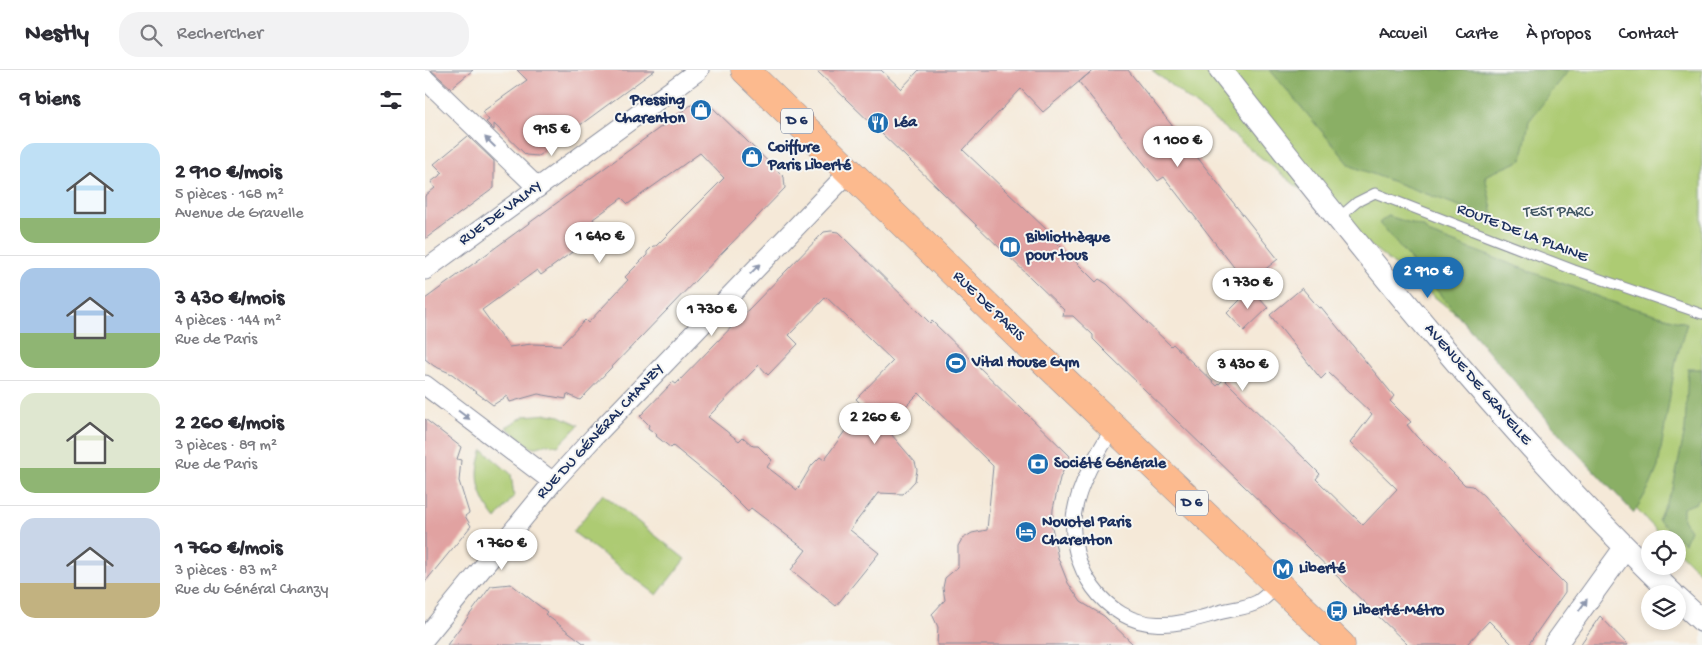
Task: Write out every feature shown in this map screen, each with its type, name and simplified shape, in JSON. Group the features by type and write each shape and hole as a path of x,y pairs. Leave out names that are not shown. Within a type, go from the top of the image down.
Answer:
{"main road":[{"name":"RUE DE PARIS","path":"745,70 1113,428 1341,645"}],"street":[{"name":"RUE DE VALMY","path":"425,270 699,70"},
{"name":"AVENUE DE GRAVELLE","path":"1219,70 1337,219 1495,409 1625,548 1664,585"},
{"path":"425,79 539,188"},
{"name":"RUE DU GÉNÉRAL CHANZY","path":"425,638 553,482 850,171"},
{"path":"425,385 553,482"},
{"path":"1113,428 1099,451 1083,485 1074,514 1074,532 1078,557 1084,574 1102,600 1137,620 1157,624 1182,622 1259,602 1278,585"},
{"path":"1555,645 1625,548"},
{"path":"1686,606 1702,621"}],"lane":[{"name":"ROUTE DE LA PLAINE","path":"1337,219 1357,202 1375,194 1574,270 1702,314"}],"green space":[{"name":"TEST PARC","path":"1152,70 1702,70 1702,575 1686,559 1686,530 1656,530 1560,430 1457,315"},
{"path":"1270,70 1569,70 1529,121 1522,160 1485,176 1494,219 1351,166"},
{"path":"1388,216 1424,227 1428,233 1612,302 1687,323 1676,360 1658,467 1650,486 1634,513 1563,438 1379,223"},
{"path":"1688,369 1702,369 1702,496 1696,503 1683,508 1683,520 1690,530 1686,539 1686,530 1669,530 1658,520 1673,488 1685,430"},
{"path":"548,414 560,416 579,425 558,446 548,444 532,448 506,427 525,416"},
{"path":"483,450 511,474 514,496 496,519 485,503 479,486 478,469"},
{"path":"603,494 685,559 657,595 573,532"}],"building":[{"path":"431,70 473,70 451,88"},
{"path":"517,70 655,70 538,156 526,155 494,124 494,130 486,122 489,120 482,112 527,80"},
{"path":"816,70 881,70 901,89 919,70 1093,70 1043,112 1021,89 963,150 1047,230 1046,232 1096,282 1099,279 1107,284 1171,346 1173,344 1217,386 1224,379 1320,474 1316,479 1363,525 1397,489 1350,443 1372,414 1328,372 1321,379 1270,315 1302,288 1319,308 1321,307 1394,396 1390,401 1411,422 1407,425 1416,436 1465,485 1473,486 1484,496 1530,549 1565,584 1565,592 1528,645 1513,645 1489,621 1466,645 1408,645 1110,356 1093,339 1093,335 1073,316 1063,316 1064,310"},
{"path":"1093,70 1128,70 1278,259 1247,284 1164,177 1158,181 1079,82"},
{"path":"691,105 712,107 784,177 785,188 580,400 567,394 566,399 538,394 510,402 507,396 493,405 452,374 434,366 425,359 425,299","holes":["700,153 724,178 656,246 653,246 647,252 647,255 625,277 628,280 588,323 585,320 561,345 532,344 509,347 482,310 537,270 541,275 583,244 595,234 597,227 593,219 622,198 628,204"]},
{"path":"468,136 494,161 494,188 425,239 425,196 435,188 431,182 443,173 434,164"},
{"path":"824,232 838,232 930,323 932,321 1070,456 1060,478 1053,509 1052,527 1058,558 1068,583 1081,602 1104,616 1134,645 937,645 938,627 932,614 945,600 943,588 945,578 958,567 958,546 962,539 972,533 987,530 993,466 919,393 885,427 915,462 917,470 915,481 903,494 878,493 850,530 879,553 836,606 791,570 806,550 751,508 748,512 721,485 673,446 671,448 648,428 649,425 640,416 673,382 676,384","holes":["826,297 893,361 856,399 863,406 824,460 820,457 812,465 797,490 767,467 772,460 758,446 753,446 743,437 739,441 708,417 759,365 768,375 798,344 789,335"]},
{"path":"1251,289 1268,308 1244,331 1227,313"},
{"path":"425,419 461,447 457,459 461,460 459,481 469,513 465,516 471,526 425,582"},
{"path":"511,584 547,612 545,614 586,645 447,645 491,586"},
{"path":"1600,616 1628,645 1580,645"}],"place":[{"name":"Pressing Charenton","path":"701,110"},
{"name":"Léa","path":"878,123"},
{"name":"Coiffure Paris Liberté","path":"752,157"},
{"name":"Bibliothèque pour tous","path":"1010,247"},
{"name":"Vital House Gym","path":"956,363"},
{"name":"Société Générale","path":"1038,464"},
{"name":"Novotel Paris Charenton","path":"1026,532"},
{"name":"Liberté","path":"1283,569"},
{"name":"Liberté-Métro","path":"1337,611"}]}
